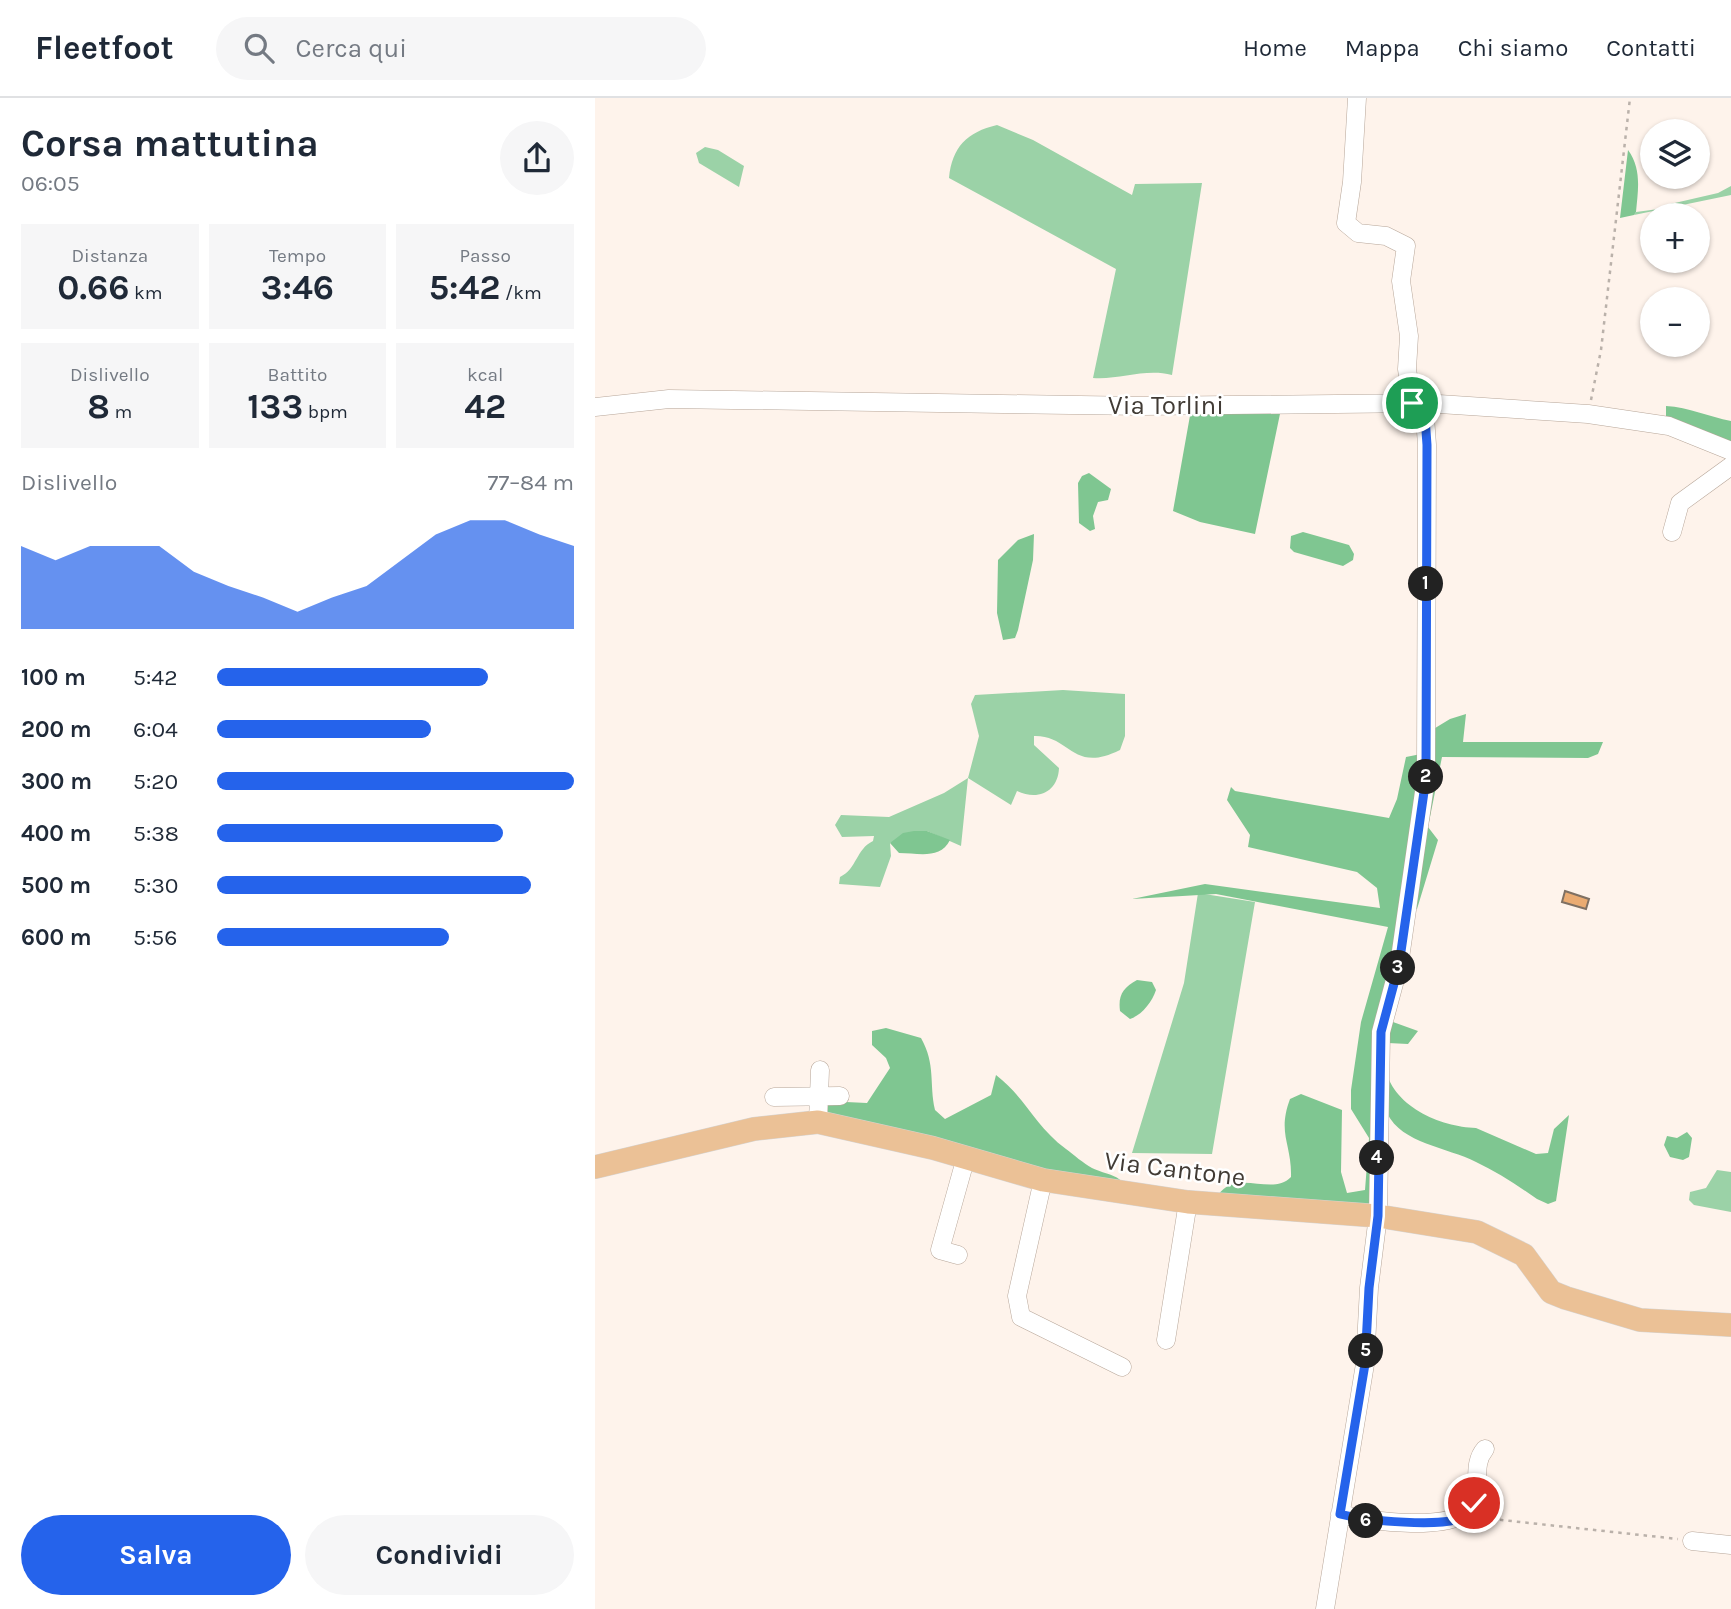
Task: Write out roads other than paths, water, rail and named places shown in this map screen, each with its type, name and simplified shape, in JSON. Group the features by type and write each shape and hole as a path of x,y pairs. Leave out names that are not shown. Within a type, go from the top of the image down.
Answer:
{"main road":[{"name":"Via Cantone","path":"595,1167 754,1129 818,1122 966,1157 1043,1180 1188,1202 1378,1216 1477,1232 1524,1255 1552,1292 1640,1320 1731,1325"}],"street":[{"path":"1325,1609 1365,1364 1369,1288 1378,1216 1381,1032 1399,965 1426,778 1427,445 1407,369 1409,336 1401,281 1406,246 1386,236 1358,233 1346,223 1352,182 1357,98"},
{"name":"Via Torlini","path":"595,408 669,399 1143,406 1418,403 1588,414 1669,426 1731,451"},
{"path":"1672,532 1680,503 1731,466"},
{"path":"818,1122 820,1070"},
{"path":"774,1097 841,1096"},
{"path":"958,1255 940,1251 966,1157"},
{"path":"1043,1180 1017,1296 1021,1317 1122,1367"},
{"path":"1166,1340 1188,1202"},
{"path":"1340,1514 1380,1521 1449,1522 1465,1516 1474,1503 1478,1457 1485,1449"},
{"path":"1692,1541 1731,1545"}]}
